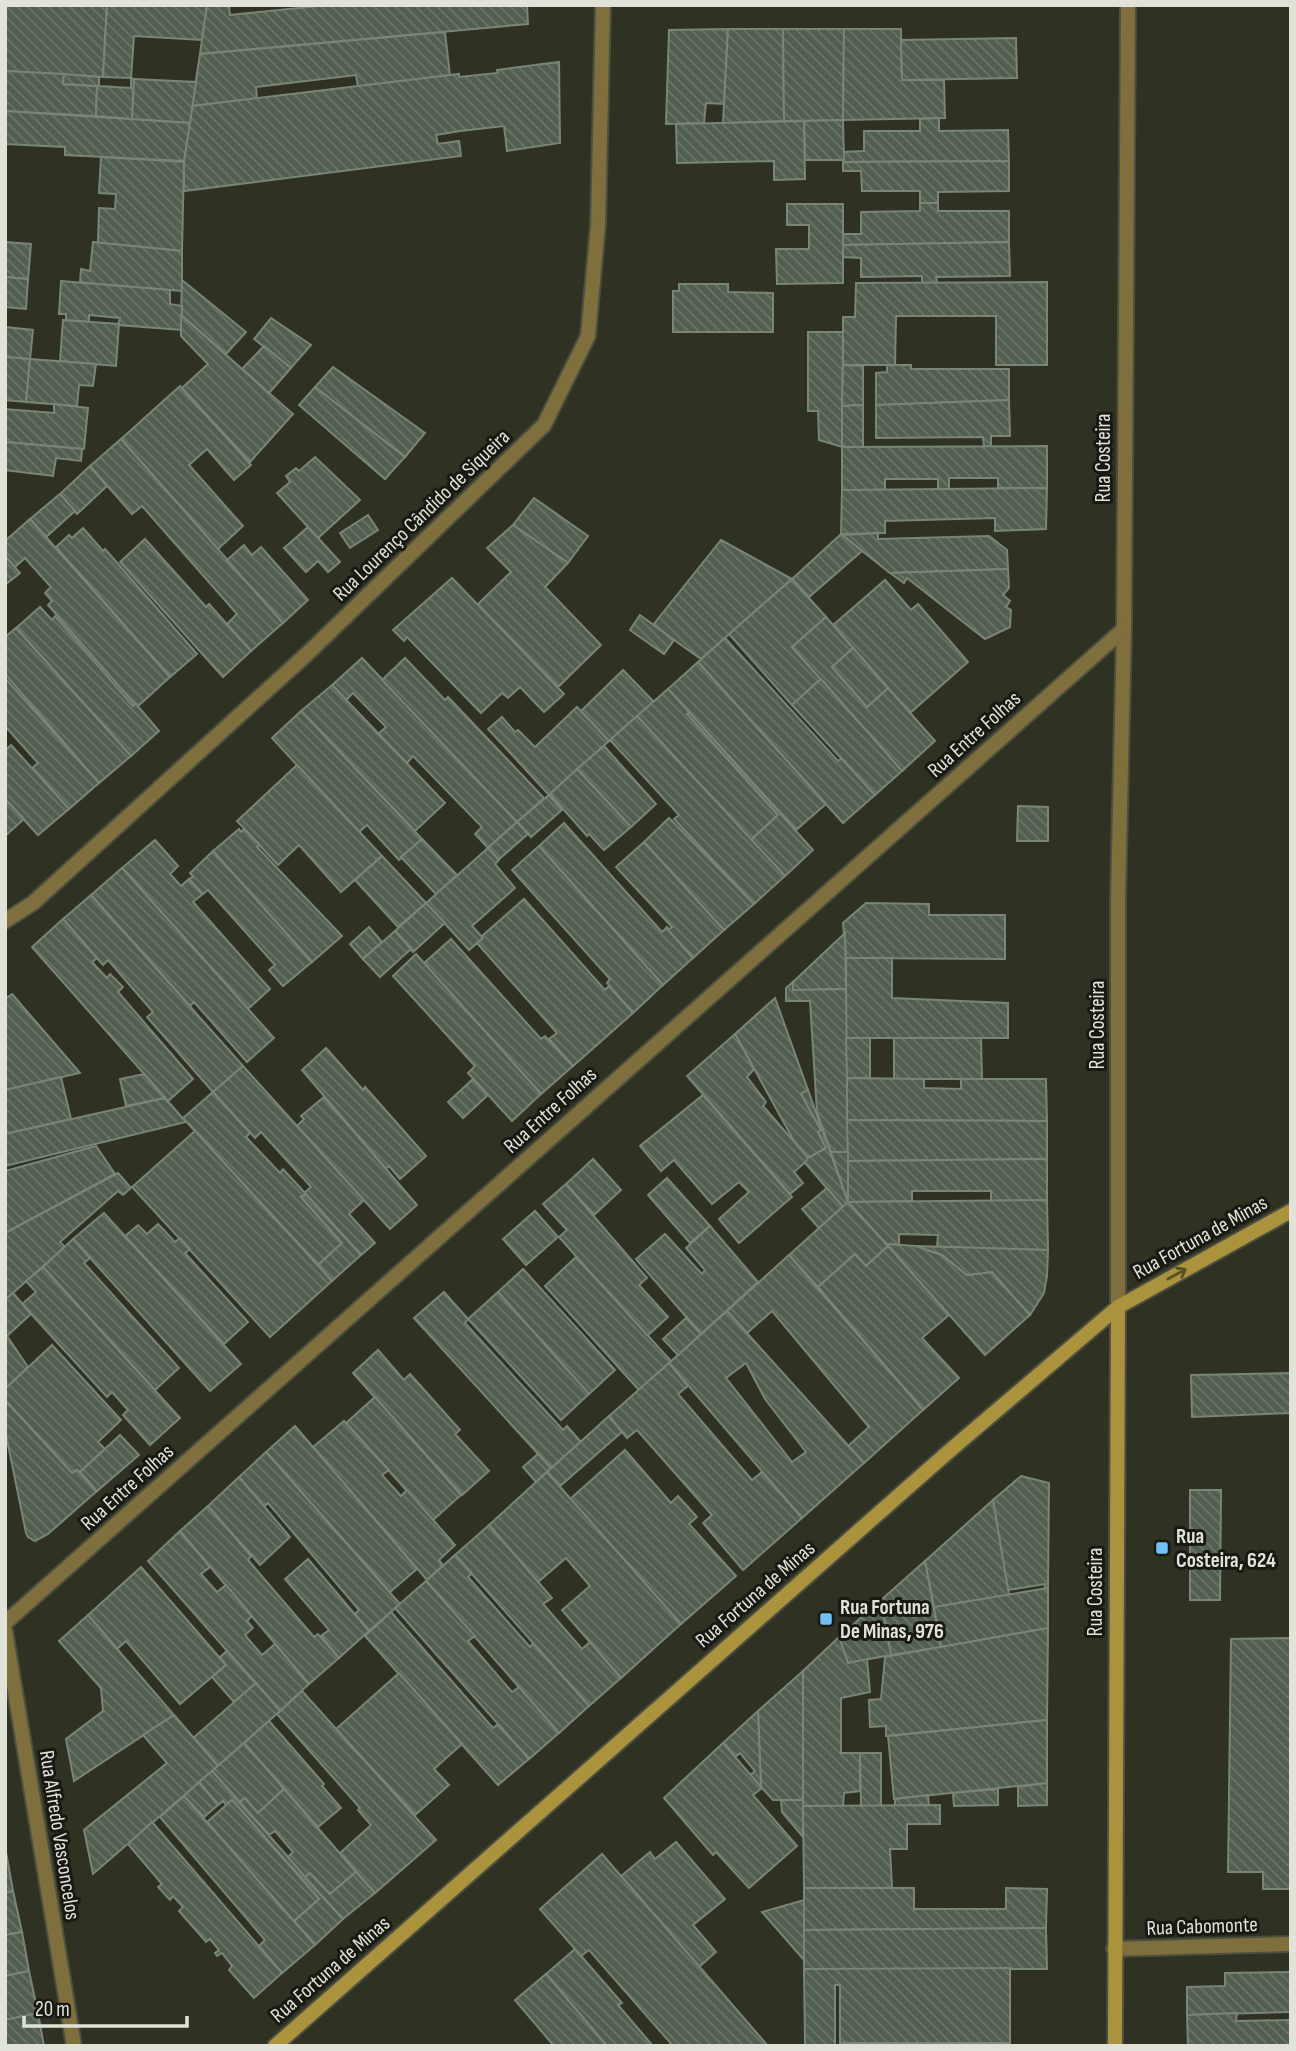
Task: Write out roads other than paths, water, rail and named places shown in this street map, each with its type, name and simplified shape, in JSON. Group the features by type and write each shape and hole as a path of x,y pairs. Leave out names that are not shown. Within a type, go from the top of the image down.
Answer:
{"street":[{"name":"Rua Lourenço Cândido de Siqueira","path":"5,921 33,903 308,653 544,425 588,336 597,224 603,5"},
{"name":"Rua Costeira","path":"1115,2046 1118,899 1124,629 1128,5"},
{"name":"Rua Entre Folhas","path":"5,1623 1124,629"},
{"name":"Rua Fortuna de Minas","path":"275,2046 947,1453 1118,1307 1291,1211"},
{"name":"Rua Alfredo Vasconcelos","path":"5,1631 74,2046"},
{"name":"Rua Cabomonte","path":"1114,1949 1291,1944"}],"place":[{"name":"Rua Costeira, 624","path":"1162,1548"},
{"name":"Rua Fortuna De Minas, 976","path":"826,1619"}]}
